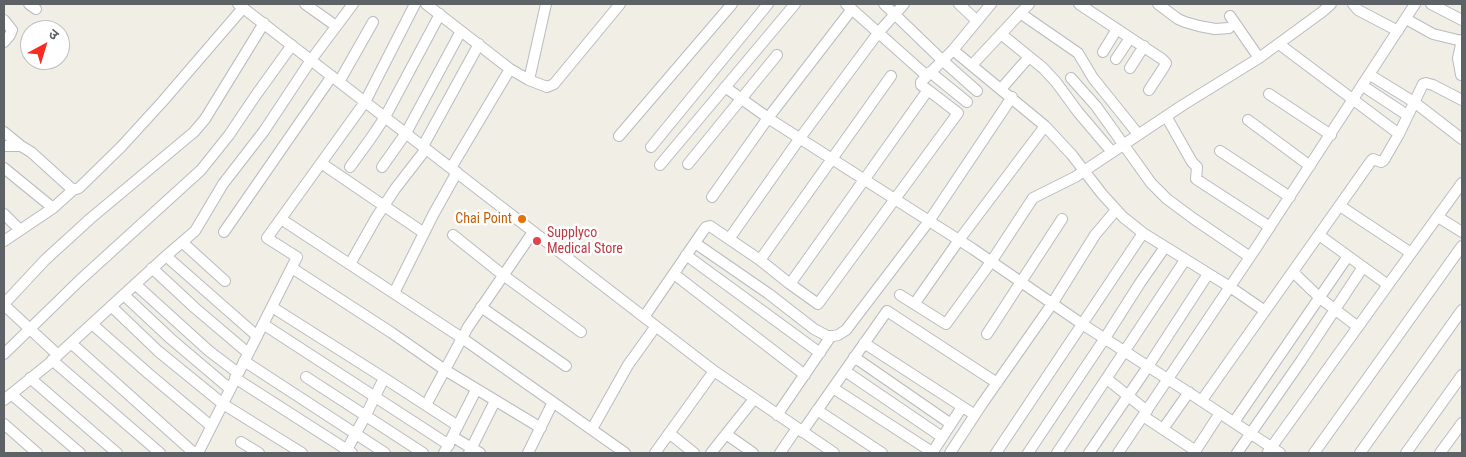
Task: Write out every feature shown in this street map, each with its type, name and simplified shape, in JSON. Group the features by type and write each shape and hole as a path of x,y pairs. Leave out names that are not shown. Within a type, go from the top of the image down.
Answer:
{"street":[{"path":"305,4 336,26"},
{"path":"80,453 7,397 55,358 195,231 223,184 264,130 311,60 352,4"},
{"path":"71,343 200,452 211,426 297,257 268,238 365,102 415,4"},
{"path":"426,4 510,68 529,80 548,87 554,84 620,4"},
{"path":"529,80 546,4"},
{"path":"619,136 732,4"},
{"path":"650,146 768,4"},
{"path":"660,165 795,4"},
{"path":"884,4 977,91"},
{"path":"729,239 800,138 878,33 904,4"},
{"path":"959,4 976,21"},
{"path":"958,113 921,85 921,82 953,50 991,4"},
{"path":"972,65 1029,4"},
{"path":"1079,4 1144,46 1166,63 1149,90"},
{"path":"1158,4 1185,22 1215,29 1229,28"},
{"path":"900,295 946,324 991,262 1033,198 1074,177 1138,134 1259,58 1322,12 1330,4"},
{"path":"1353,4 1358,10 1398,31"},
{"path":"1118,453 1290,197 1415,4"},
{"path":"1430,4 1462,20"},
{"path":"4,242 53,208 73,190 79,188 163,101 241,6 714,371 830,452"},
{"path":"712,197 849,6 878,33 928,74 968,102"},
{"path":"1020,13 1078,53 1094,78 1138,134"},
{"path":"350,167 385,117 440,14"},
{"path":"1230,16 1259,58"},
{"path":"1406,19 1433,34 1462,40 1458,58 1461,75"},
{"path":"4,20 12,30 4,42"},
{"path":"224,232 336,79 372,22"},
{"path":"160,453 55,358 4,305 45,260 91,218 194,132 205,119 264,24"},
{"path":"1103,52 1117,29"},
{"path":"382,167 406,133 461,31"},
{"path":"1001,34 1043,68 1112,152"},
{"path":"1116,59 1130,38"},
{"path":"350,264 384,206 424,147 479,44"},
{"path":"1279,44 1398,134"},
{"path":"4,354 80,280 201,170 229,135 256,94 292,46"},
{"path":"1130,68 1144,46"},
{"path":"953,50 1045,126 1072,155 1083,171 1123,218 1143,233 1265,311"},
{"path":"688,164 777,55"},
{"path":"1001,89 1029,57"},
{"path":"394,293 454,170 510,68"},
{"path":"1370,75 1414,102 1462,139"},
{"path":"760,260 890,76"},
{"path":"1071,78 1096,106 1151,183 1167,199 1250,257"},
{"path":"644,317 706,227 710,226 760,260 818,304 958,113 988,79"},
{"path":"1202,400 1371,161 1381,162 1384,160 1423,84 1433,85 1462,100"},
{"path":"1363,86 1407,115"},
{"path":"725,87 768,118 958,240 1082,324 1202,400 1273,451 1358,327 1462,183"},
{"path":"790,284 928,90"},
{"path":"1269,94 1331,135"},
{"path":"695,243 769,294 814,329 829,337 838,335 846,330 928,221 1012,97"},
{"path":"1166,116 1192,162 1197,167 1196,180 1270,227"},
{"path":"1248,120 1310,166"},
{"path":"915,303 958,240 1045,126"},
{"path":"4,132 31,152 73,190"},
{"path":"4,146 21,146"},
{"path":"1220,151 1290,197"},
{"path":"321,164 424,233"},
{"path":"4,168 53,208"},
{"path":"1340,206 1411,253"},
{"path":"950,453 1052,304 1095,235 1116,210"},
{"path":"4,214 20,230"},
{"path":"1438,216 1462,232"},
{"path":"281,219 462,338 625,453"},
{"path":"987,334 1062,219"},
{"path":"426,405 481,307 533,232"},
{"path":"996,453 1143,233"},
{"path":"453,235 503,275 581,332"},
{"path":"1319,236 1388,285"},
{"path":"182,242 225,281"},
{"path":"1314,453 1462,246"},
{"path":"1028,453 1165,247"},
{"path":"686,255 820,352"},
{"path":"166,256 257,336"},
{"path":"1234,422 1348,256"},
{"path":"1057,453 1185,260"},
{"path":"1236,453 1301,361 1363,267"},
{"path":"152,268 246,357 385,453"},
{"path":"292,268 476,390 541,428"},
{"path":"1293,272 1320,298 1358,327"},
{"path":"674,274 805,375"},
{"path":"1089,453 1208,274"},
{"path":"135,284 237,375 348,452 355,434 384,378"},
{"path":"124,295 171,339 230,389"},
{"path":"111,306 158,351 223,404 302,453"},
{"path":"272,307 458,426"},
{"path":"481,307 566,366"},
{"path":"1360,453 1462,310"},
{"path":"780,453 817,410 887,311 997,383"},
{"path":"92,324 211,426"},
{"path":"263,324 448,445 473,451 495,401"},
{"path":"592,429 628,365 656,326"},
{"path":"777,415 832,336"},
{"path":"864,343 975,415"},
{"path":"854,357 951,424"},
{"path":"654,453 714,371"},
{"path":"845,371 942,437"},
{"path":"1406,453 1462,375"},
{"path":"306,377 423,453"},
{"path":"30,378 117,453"},
{"path":"1107,379 1129,395 1163,429 1195,452 1220,413"},
{"path":"833,388 932,453 962,407"},
{"path":"448,445 476,390"},
{"path":"1163,429 1189,392"},
{"path":"711,453 754,399"},
{"path":"528,453 553,402"},
{"path":"817,410 882,453"},
{"path":"1440,453 1462,423"},
{"path":"4,424 37,453"},
{"path":"669,433 694,453"},
{"path":"726,434 753,453"},
{"path":"241,442 259,453"}],"place":[{"name":"Chai Point","path":"522,219"},
{"name":"Supplyco Medical Store","path":"537,241"}]}
